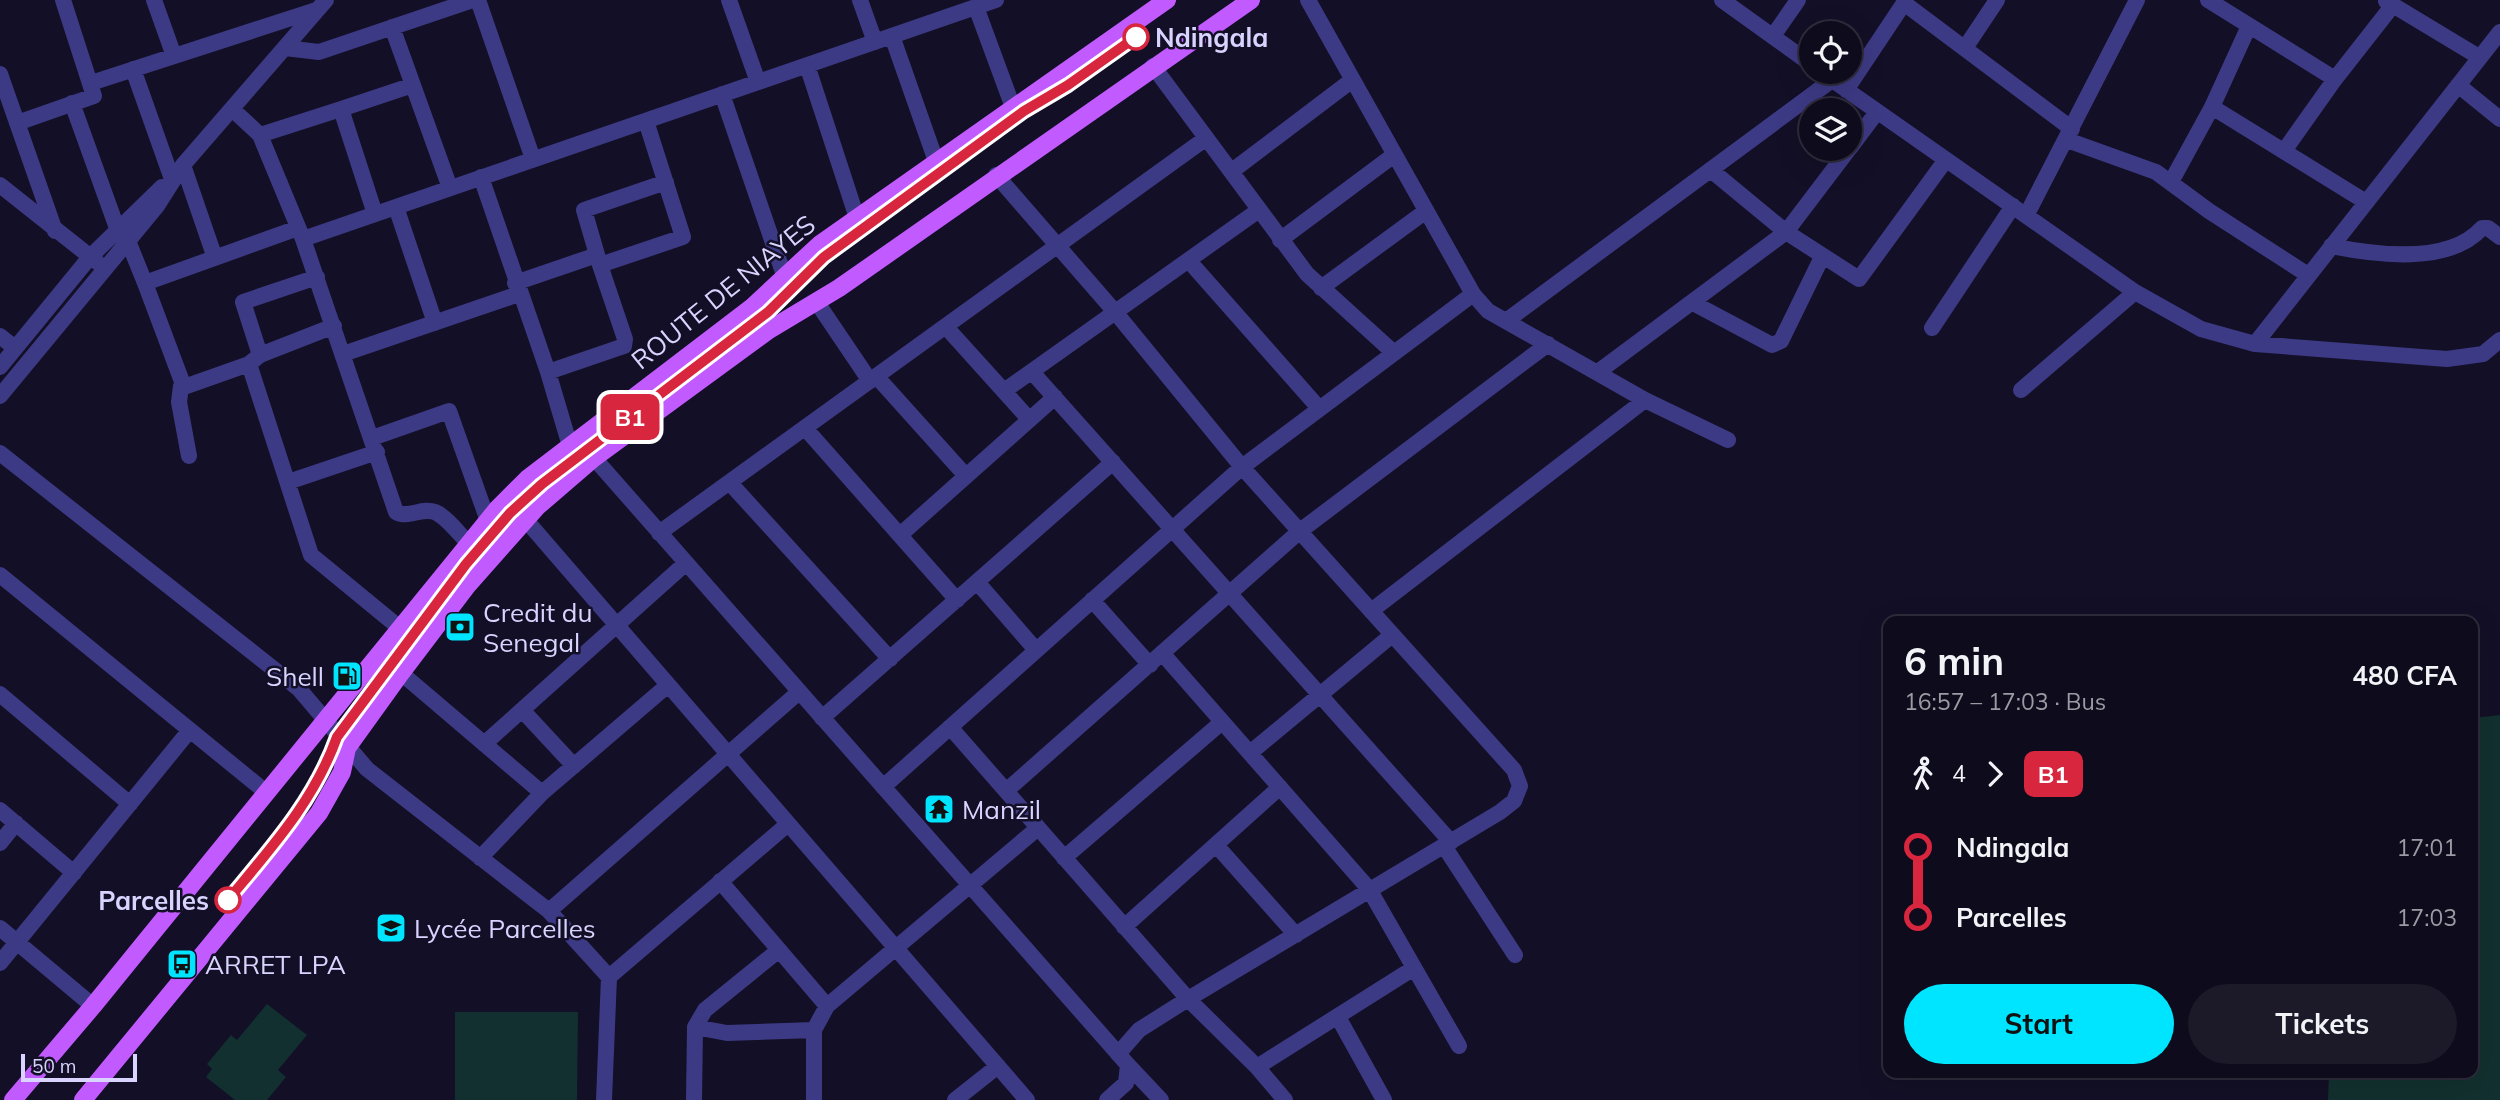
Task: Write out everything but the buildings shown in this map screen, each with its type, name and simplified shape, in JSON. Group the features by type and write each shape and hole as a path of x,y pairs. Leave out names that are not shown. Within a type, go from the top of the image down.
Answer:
{"main road":[{"name":"ROUTE DE NIAYES","path":"13,1100 93,1006 488,521 527,478 712,340 785,278 820,244 1167,0"},
{"name":"ROUTE DE NIAYES","path":"83,1100 319,813 334,791 347,748 467,586 525,519 594,458 769,330 816,301 1251,0"}],"street":[{"path":"17,123 94,96 63,0"},
{"path":"154,0 174,56"},
{"path":"285,48 319,51 473,0"},
{"path":"478,0 533,159"},
{"path":"729,0 758,82"},
{"path":"860,0 875,42"},
{"path":"145,283 215,258 375,214 892,36 950,8 976,7 996,0"},
{"path":"1307,0 1473,294 1488,311 1645,400 1728,440"},
{"path":"1722,0 1799,55"},
{"path":"1773,36 1798,0"},
{"path":"1965,48 1996,0"},
{"path":"1932,328 2020,210 2070,135 2137,0"},
{"path":"2208,0 2334,79"},
{"path":"1846,90 1905,1 2070,135 2131,161 2171,182 2209,211 2308,275"},
{"path":"2284,150 2388,3 2479,57"},
{"path":"90,83 322,4"},
{"path":"0,367 90,257 117,228 172,178 322,4"},
{"path":"976,7 1014,110"},
{"path":"2171,182 2212,107 2249,26"},
{"path":"392,27 450,188"},
{"path":"2255,344 2500,32"},
{"path":"892,36 937,164"},
{"path":"807,65 857,218"},
{"path":"1153,66 1280,240 1321,288 1393,352"},
{"path":"0,396 156,206 172,178 133,69"},
{"path":"0,74 55,231"},
{"path":"1232,171 1351,81"},
{"path":"1506,321 1712,171 1817,84"},
{"path":"1838,84 2135,292 2201,329 2255,344 2447,359 2483,354 2500,340"},
{"path":"260,135 413,85"},
{"path":"2459,85 2500,119"},
{"path":"722,94 785,278"},
{"path":"72,103 117,228"},
{"path":"2212,107 2366,202"},
{"path":"232,109 260,135 301,233 396,512 405,516 421,511 437,513 470,544"},
{"path":"341,109 375,214"},
{"path":"1862,132 1877,112"},
{"path":"343,354 435,323 517,288 598,260 683,237 646,121"},
{"path":"659,533 1205,139"},
{"path":"1280,240 1394,156"},
{"path":"1598,372 1786,232 1840,161"},
{"path":"1712,171 1786,232 1859,279 1945,161"},
{"path":"183,165 215,258"},
{"path":"996,175 1116,313 1242,467 1518,778 1518,793 1514,801 1139,1030 1123,1060 1126,1083 1107,1100"},
{"path":"481,177 548,372 569,446"},
{"path":"548,372 624,346 625,339 584,210 666,182"},
{"path":"0,185 104,267"},
{"path":"396,207 435,323"},
{"path":"1004,391 1259,210"},
{"path":"1321,288 1426,211"},
{"path":"2331,246 2364,253 2444,252 2470,242 2482,228 2488,228 2500,237"},
{"path":"128,241 181,386 179,402 188,456"},
{"path":"1693,303 1772,345 1776,344 1781,341 1822,257"},
{"path":"1189,261 1318,407"},
{"path":"317,277 243,302 254,359 311,555 401,629"},
{"path":"2021,390 2135,292"},
{"path":"883,787 1242,467 1318,407 1473,294"},
{"path":"816,301 874,379 966,476"},
{"path":"181,386 334,326"},
{"path":"946,327 1030,419"},
{"path":"0,335 15,348"},
{"path":"1006,791 1300,531 1548,344"},
{"path":"1032,372 1320,695 1447,844 1515,955"},
{"path":"900,535 1055,397"},
{"path":"1371,611 1645,400"},
{"path":"288,482 449,411 488,521"},
{"path":"805,428 957,600"},
{"path":"0,453 299,689 367,769 549,911 609,977 604,1100"},
{"path":"594,458 969,886 1161,1100"},
{"path":"822,718 1113,462"},
{"path":"730,483 890,659"},
{"path":"525,519 1027,1100"},
{"path":"484,744 686,563"},
{"path":"0,575 267,793"},
{"path":"977,582 1036,650"},
{"path":"1092,600 1150,665"},
{"path":"1250,753 1392,635"},
{"path":"1163,653 1369,889 1459,1046"},
{"path":"401,673 542,793"},
{"path":"480,858 542,793 668,685"},
{"path":"549,911 799,692"},
{"path":"0,694 130,804"},
{"path":"523,711 574,766"},
{"path":"1064,858 1222,722"},
{"path":"950,727 1188,999 1257,1067 1285,1100"},
{"path":"0,963 190,730"},
{"path":"1125,927 1280,787"},
{"path":"0,810 74,873"},
{"path":"0,843 16,824"},
{"path":"609,977 788,824"},
{"path":"814,1100 814,1030 827,1006 1038,828"},
{"path":"1216,845 1296,935"},
{"path":"720,881 827,1006"},
{"path":"0,928 93,1006"},
{"path":"694,1100 695,1027 705,1010 779,950"},
{"path":"1257,1067 1414,968"},
{"path":"1338,1017 1384,1100"},
{"path":"695,1027 727,1033 814,1030"},
{"path":"955,1100 998,1066"}],"green space":[{"path":"2500,715 2500,1100 2328,1100 2329,1078 2478,1078 2478,717"},
{"path":"267,1004 307,1035 278,1070 286,1077 267,1100 235,1100 206,1077 212,1069 207,1064 231,1035 237,1040"},
{"path":"455,1012 578,1012 577,1100 455,1100"}],"bus line":[{"name":"B1","path":"228,900 304,807 327,765 337,737 466,564 510,513 542,484 768,312 824,257 1024,111 1068,85 1136,37"}],"place":[{"name":"Ndingala","path":"1136,37"},
{"name":"Credit du Senegal","path":"460,627"},
{"name":"Shell","path":"347,676"},
{"name":"Manzil","path":"939,809"},
{"name":"Parcelles","path":"228,900"},
{"name":"Lycée Parcelles","path":"391,928"},
{"name":"ARRET LPA","path":"182,964"}]}
